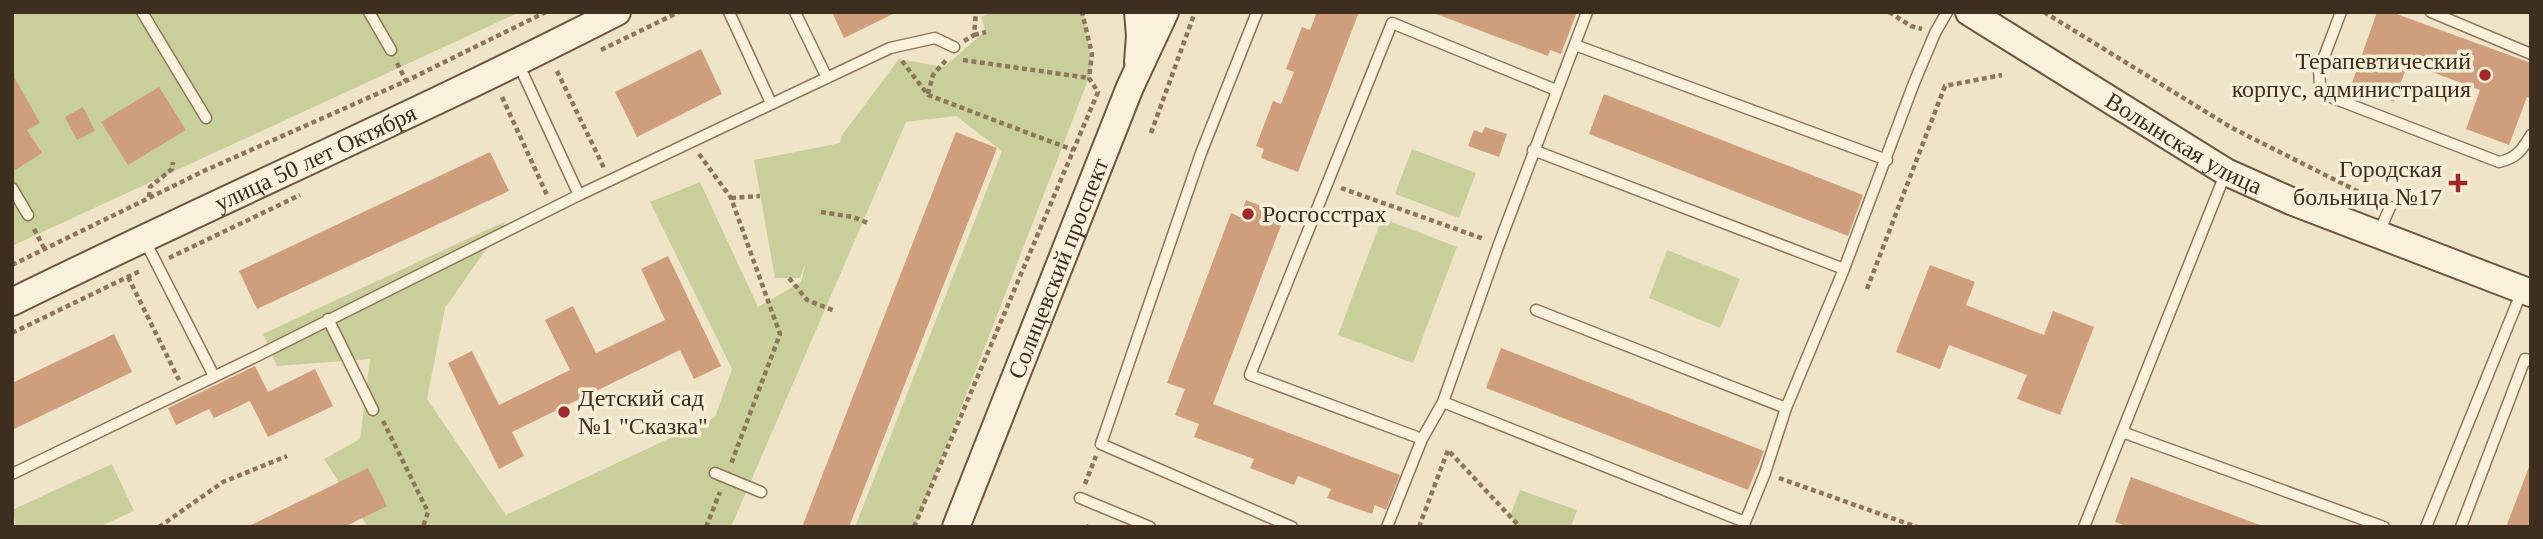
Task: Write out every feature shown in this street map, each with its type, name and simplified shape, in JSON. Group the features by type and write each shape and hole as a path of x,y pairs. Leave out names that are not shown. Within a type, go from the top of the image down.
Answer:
{"street":[{"name":"улица 50 лет Октября","path":"12,302 143,237 518,63 617,12"},
{"path":"1130,87 1138,63 1138,12"},
{"name":"Солнцевский проспект","path":"956,527 1130,87 1165,12"},
{"name":"Волынская улица","path":"1969,12 2227,172 2291,201 2527,292"}],"lane":[{"path":"142,12 205,118"},
{"path":"369,12 391,50"},
{"path":"729,12 771,103"},
{"path":"795,12 827,78"},
{"path":"1257,12 1201,153 1101,444 1292,527"},
{"path":"1387,527 1422,439 1443,402 1499,244 1587,12"},
{"path":"1443,402 1744,524 1765,473 1786,408 1844,269 1935,33 1947,12"},
{"path":"2342,12 2319,70 2320,85 2328,96 2499,162 2520,154 2531,135"},
{"path":"2431,12 2531,54"},
{"path":"1422,439 1250,375 1392,23 1556,90"},
{"path":"12,474 579,195 890,48 934,38 954,47"},
{"path":"1574,46 1887,160"},
{"path":"518,63 579,195"},
{"path":"1534,150 1844,269"},
{"path":"2084,527 2227,172"},
{"path":"12,188 28,215"},
{"path":"2378,235 2390,207"},
{"path":"143,237 214,376"},
{"path":"2426,527 2527,292"},
{"path":"1536,310 1786,408"},
{"path":"328,319 377,413"},
{"path":"2461,527 2525,359 2531,361"},
{"path":"2122,432 2384,527"},
{"path":"715,473 761,492"},
{"path":"1080,498 1150,527"}],"path":[{"path":"12,265 149,198 406,81 546,12"},
{"path":"914,527 1098,92 1089,78 1091,54 1082,12"},
{"path":"1150,133 1195,12"},
{"path":"1889,12 1911,26 1935,33"},
{"path":"2043,12 2232,128 2311,170 2390,207"},
{"path":"974,35 986,32"},
{"path":"890,48 928,95 1073,150"},
{"path":"928,95 933,75 948,58 936,55"},
{"path":"962,59 1089,78"},
{"path":"557,71 610,180"},
{"path":"1867,289 1945,86 2002,75"},
{"path":"502,97 553,208"},
{"path":"690,142 731,198 780,334 706,527"},
{"path":"149,198 150,187 172,169 173,162"},
{"path":"1327,183 1499,244"},
{"path":"731,198 760,196"},
{"path":"821,212 853,217 868,223"},
{"path":"28,215 45,250"},
{"path":"128,277 184,391"},
{"path":"789,278 807,300 835,311"},
{"path":"377,413 428,512 423,527"},
{"path":"1080,498 1101,444"},
{"path":"1419,527 1448,450 1520,527"},
{"path":"159,527 223,482 288,456"},
{"path":"1765,473 1917,527"}],"green space":[{"path":"12,12 520,12 12,246"},
{"path":"992,12 1084,12 1092,70 915,527 855,527 1002,151 956,116 906,122 731,527 368,527 324,459 360,439 370,359 277,366 263,334 506,221 445,308 427,399 506,515 715,417 732,369 650,202 700,182 758,307 801,282 806,262 800,278 775,278 754,160 840,143 842,135 899,59 944,67 983,33 985,29 981,17"},
{"path":"1412,149 1476,173 1459,218 1395,194"},
{"path":"1382,218 1457,247 1413,363 1338,335"},
{"path":"1667,250 1740,279 1720,328 1649,298"},
{"path":"112,464 134,511 99,527 17,527 12,510"},
{"path":"1520,490 1577,510 1571,527 1520,527 1510,516"}],"building":[{"path":"832,12 897,12 844,38"},
{"path":"1317,12 1359,12 1298,172 1261,158 1264,149 1256,146 1273,101 1281,104 1294,72 1286,69 1302,27 1310,30"},
{"path":"1577,12 1561,54 1550,50 1548,56 1436,14"},
{"name":"Терапевтический корпус, администрация","path":"2377,12 2391,12 2531,63 2531,99 2527,97 2509,145 2466,129 2480,90 2408,63 2394,102 2351,86"},
{"path":"701,49 722,94 637,137 615,92"},
{"path":"12,73 40,123 27,130 42,153 12,172"},
{"path":"159,87 186,130 128,165 101,122"},
{"path":"1604,94 1863,195 1848,236 1589,134"},
{"path":"83,107 95,131 77,140 65,117"},
{"path":"1485,127 1507,134 1499,157 1468,146 1474,130 1482,133"},
{"path":"956,132 997,148 849,527 802,527"},
{"path":"490,152 509,191 257,309 239,271"},
{"path":"1246,200 1285,215 1213,404 1400,475 1386,510 1375,505 1372,514 1327,498 1331,489 1298,476 1294,485 1250,468 1254,459 1194,437 1199,424 1175,415 1185,389 1167,383 1231,213 1240,217"},
{"path":"668,256 721,366 694,379 680,350 512,432 524,456 499,469 448,363 472,351 499,405 570,370 545,320 573,306 596,353 665,320 641,269"},
{"path":"1930,265 1975,282 1966,305 2044,335 2053,311 2094,327 2060,415 2017,399 2027,375 1949,345 1940,369 1896,352"},
{"path":"114,334 132,372 12,430 12,383"},
{"path":"1501,348 1764,451 1748,490 1486,388"},
{"path":"255,366 268,392 315,369 333,406 268,437 250,401 214,418 209,409 176,425 168,408"},
{"path":"2529,467 2531,527 2506,527"},
{"path":"368,468 387,506 344,527 247,527"},
{"path":"2131,477 2260,525 2129,527 2115,522"}],"place":[{"name":"Терапевтический корпус, администрация","path":"2485,75"},
{"name":"Городская больница №17","path":"2458,183"},
{"name":"Росгосстрах","path":"1248,214"},
{"name":"Детский сад №1 \"Сказка\"","path":"564,412"}]}
